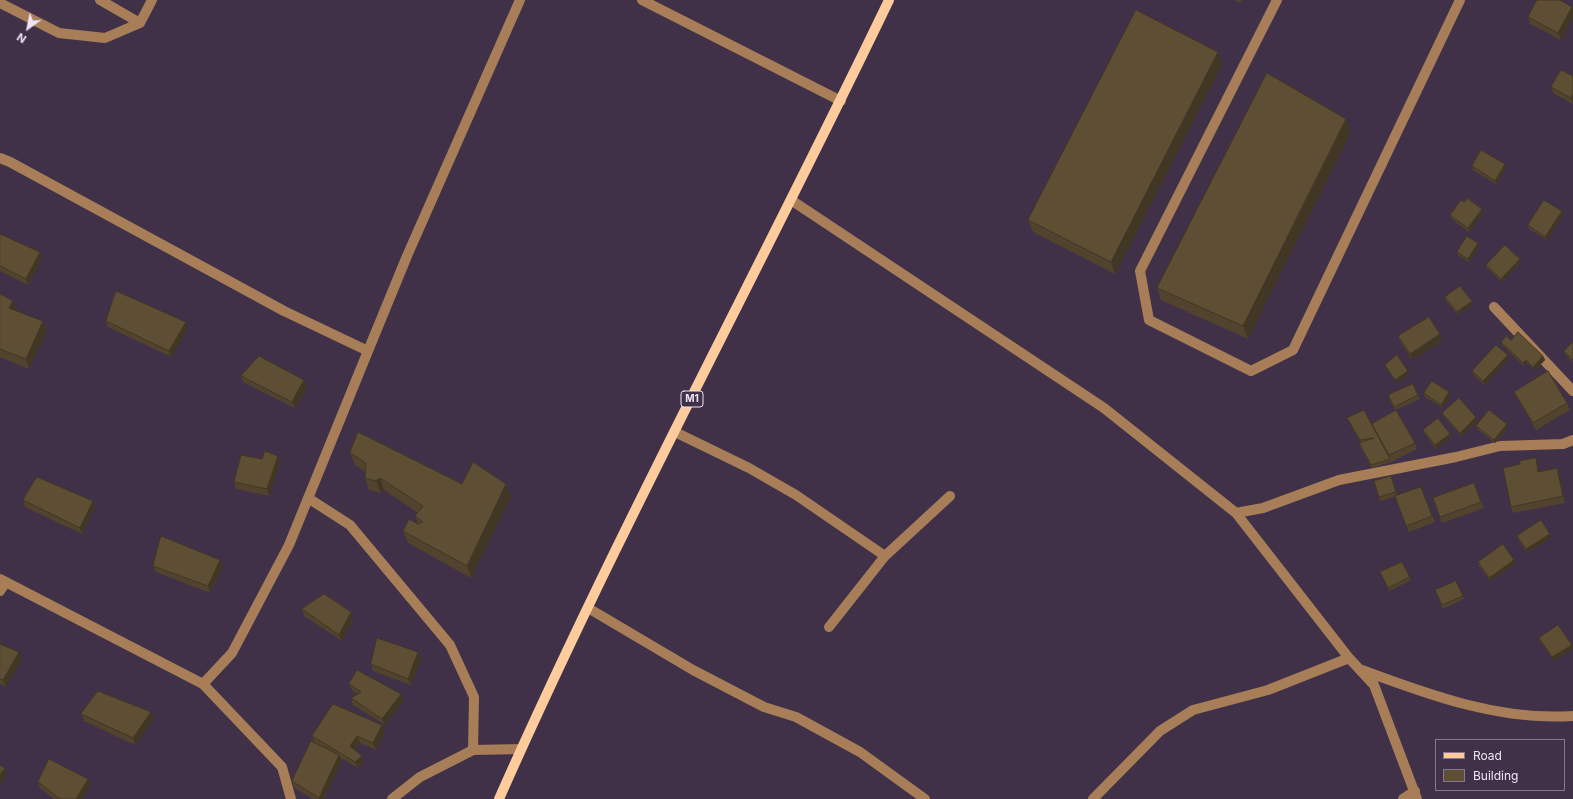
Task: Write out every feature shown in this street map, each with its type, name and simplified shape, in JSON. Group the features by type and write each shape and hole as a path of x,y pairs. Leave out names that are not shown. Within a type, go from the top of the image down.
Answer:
{"main road":[{"name":"M1","path":"499,799 588,608 841,101 889,0"}],"street":[{"path":"100,0 140,23"},
{"path":"0,3 60,33 106,38 140,23 152,0"},
{"path":"203,684 232,653 289,545 407,256 520,0"},
{"path":"642,0 841,101"},
{"path":"1277,0 1140,272 1149,320 1251,371 1292,350 1460,0"},
{"path":"0,158 10,162 284,311 368,351"},
{"path":"791,200 1104,408 1236,513 1350,658 1374,685 1416,795 1403,799"},
{"path":"1494,307 1573,391"},
{"path":"676,432 750,468 796,495 885,556"},
{"path":"1236,513 1262,508 1339,480 1456,457 1500,446 1563,444 1573,440"},
{"path":"829,627 885,556 950,496"},
{"path":"308,498 350,525 450,645 474,697 473,750"},
{"path":"0,591 3,580 203,684 282,767 291,799"},
{"path":"588,608 693,670 764,707 796,717 860,752 925,799"},
{"path":"1093,799 1160,731 1193,710 1268,690 1350,658"},
{"path":"1361,669 1415,690 1488,710 1547,718 1573,716"},
{"path":"392,799 420,777 473,750 521,749"}],"building":[{"path":"1537,0 1560,0 1572,7 1558,33 1528,17"},
{"path":"1136,10 1218,52 1111,262 1028,220"},
{"path":"1561,70 1573,76 1573,94 1571,98 1551,87"},
{"path":"1267,73 1346,119 1243,326 1157,288"},
{"path":"1481,150 1505,164 1495,181 1472,166"},
{"path":"1467,198 1482,209 1468,228 1450,215 1461,200 1464,202"},
{"path":"1544,200 1562,211 1545,237 1528,225"},
{"path":"0,234 40,252 26,279 0,266"},
{"path":"1467,236 1478,243 1468,259 1457,252"},
{"path":"1505,245 1520,259 1501,279 1486,265"},
{"path":"1460,286 1472,301 1457,312 1445,297"},
{"path":"116,291 186,322 169,351 106,321"},
{"path":"0,294 13,301 9,308 43,321 26,359 0,349"},
{"path":"1429,317 1440,334 1410,354 1398,336"},
{"path":"1518,332 1543,356 1533,367 1526,360 1523,363 1501,342 1506,336 1511,340"},
{"path":"1573,342 1573,360 1564,351"},
{"path":"1496,345 1508,355 1483,381 1472,371"},
{"path":"1397,355 1408,371 1395,380 1385,365"},
{"path":"259,356 304,380 292,402 241,376"},
{"path":"1548,371 1567,403 1533,423 1514,392"},
{"path":"1432,381 1449,392 1441,405 1424,393"},
{"path":"1413,384 1418,395 1394,407 1388,395"},
{"path":"1459,398 1476,417 1460,433 1442,413"},
{"path":"1364,410 1390,459 1371,465 1359,443 1374,438 1360,440 1347,418"},
{"path":"1396,410 1415,443 1389,455 1372,424"},
{"path":"1489,410 1507,424 1494,440 1476,426"},
{"path":"1438,418 1450,434 1435,445 1423,430"},
{"path":"358,432 462,484 473,462 506,484 467,566 403,531 409,519 418,524 423,522 415,516 423,506 380,478 376,481 365,478 366,463 350,453"},
{"path":"265,451 278,456 267,489 234,482 241,455 262,459"},
{"path":"1536,458 1538,472 1557,468 1563,496 1511,507 1503,468 1520,464 1520,461"},
{"path":"1391,476 1396,492 1379,497 1374,481"},
{"path":"37,477 93,501 80,528 23,500"},
{"path":"1474,483 1481,502 1440,517 1433,498"},
{"path":"1421,487 1432,516 1406,526 1395,496"},
{"path":"1541,520 1550,534 1526,549 1517,536"},
{"path":"161,536 220,560 208,586 153,566"},
{"path":"1503,544 1514,560 1489,578 1478,562"},
{"path":"1402,562 1410,577 1388,588 1380,572"},
{"path":"1456,581 1463,596 1442,605 1435,590"},
{"path":"324,594 351,612 339,635 302,609"},
{"path":"1558,625 1572,645 1552,657 1539,638"},
{"path":"377,638 418,652 408,679 371,664"},
{"path":"0,644 19,652 3,680 0,679"},
{"path":"357,670 401,694 382,719 351,698 361,692 349,684"},
{"path":"98,691 151,712 133,738 81,714"},
{"path":"333,704 382,725 373,743 357,736 350,746 362,756 355,762 312,736"},
{"path":"311,741 339,755 319,798 292,781"},
{"path":"49,759 88,779 76,799 60,799 38,782"},
{"path":"0,765 5,768 0,775"}]}
